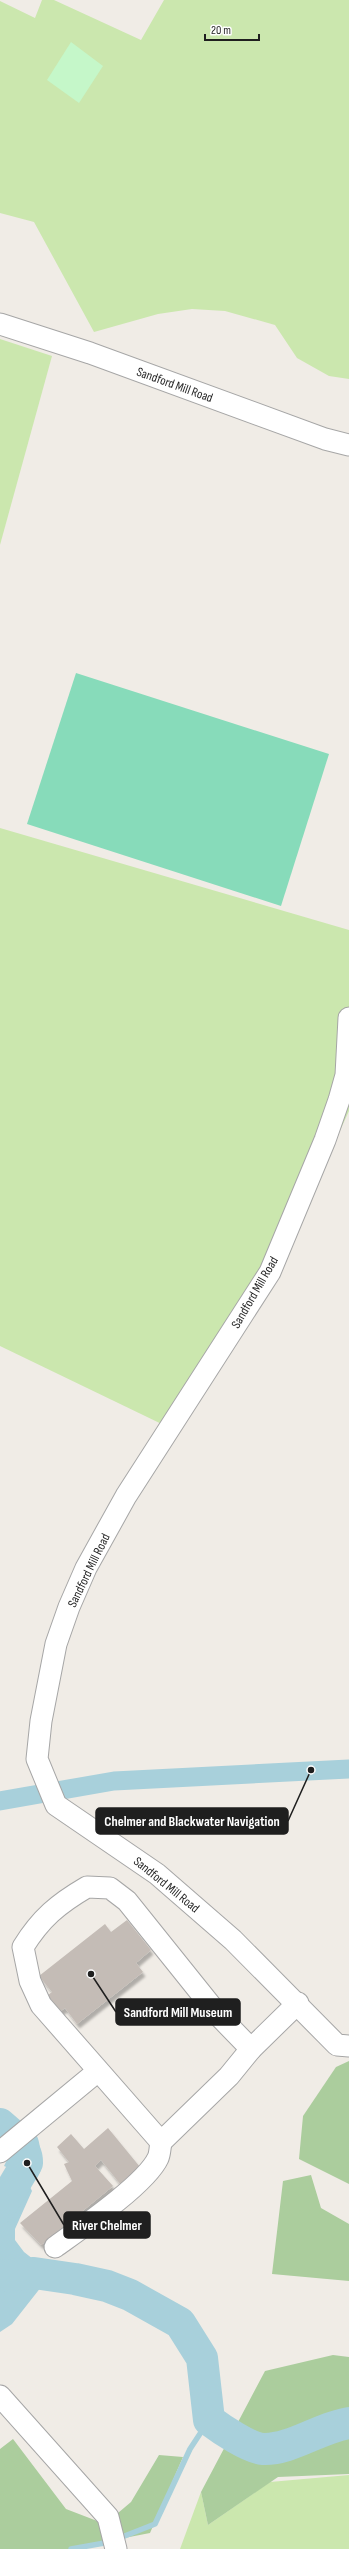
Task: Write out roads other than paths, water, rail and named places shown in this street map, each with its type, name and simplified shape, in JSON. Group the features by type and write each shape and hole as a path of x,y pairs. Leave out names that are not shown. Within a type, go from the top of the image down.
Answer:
{"street":[{"name":"Sandford Mill Road","path":"0,324 90,353 325,439 349,445"},
{"name":"Sandford Mill Road","path":"343,2045 233,1940 157,1874 56,1805 37,1759 41,1721 56,1644 69,1607 86,1568 126,1496 270,1272 326,1140 339,1100 346,1075 349,1018"},
{"path":"161,2142 41,2005 30,1981 23,1947 37,1925 66,1900 87,1887 110,1888 127,1901 220,2017 251,2049"},
{"path":"55,2247 103,2212 143,2177 159,2157 161,2142 229,2076 251,2049 298,2003"},
{"path":"0,2152 98,2071"},
{"path":"0,2396 108,2517 116,2549"}],"water":[{"path":"31,2133 39,2145 43,2161 36,2180 4,2166 12,2149"},
{"path":"9,2176 30,2187 32,2191 15,2229 15,2240 24,2252 33,2259 45,2282 12,2324 0,2332 0,2182"}],"waterway":[{"path":"0,1801 114,1781 349,1769"},
{"path":"0,2124 23,2144 27,2163 0,2208"},
{"path":"0,2276 34,2273 75,2279 107,2286 130,2295 180,2323 202,2358 209,2420 243,2442 257,2448 263,2449 284,2446 338,2425 349,2423"},
{"path":"117,2539 155,2524 190,2449 209,2420"},
{"path":"71,2549 110,2542"}],"place":[{"name":"Chelmer and Blackwater Navigation","path":"311,1770"},
{"name":"Sandford Mill Museum","path":"91,1974"},
{"name":"River Chelmer","path":"27,2163"}]}
